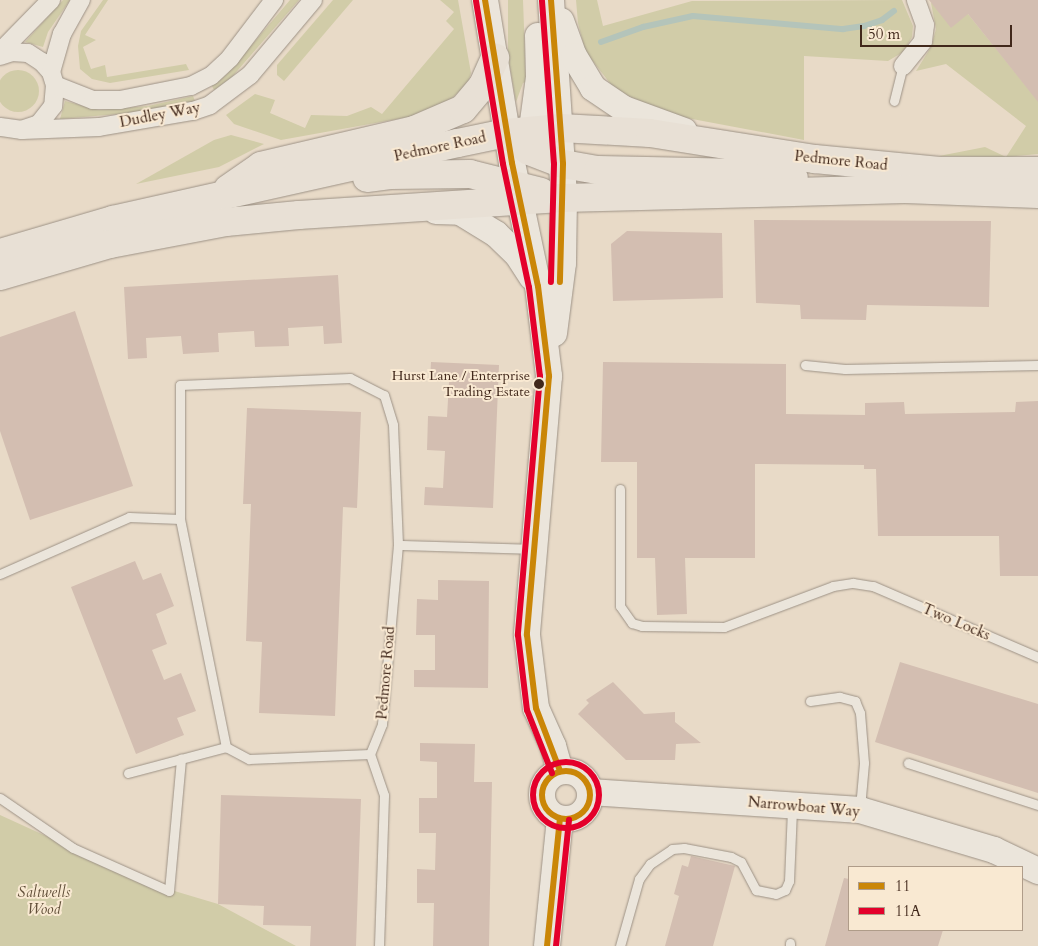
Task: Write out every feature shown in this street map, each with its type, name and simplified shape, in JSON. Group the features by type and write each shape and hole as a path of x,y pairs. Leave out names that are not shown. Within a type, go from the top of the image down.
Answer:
{"highway":[{"path":"216,196 261,166 414,130 463,109 483,85 493,47"},
{"name":"Pedmore Road","path":"0,276 110,244 226,222 414,210 520,164 561,128 650,133 815,159 939,171 1038,171"},
{"path":"216,196 390,175 470,174 520,164 563,164 598,170 744,173 904,189"},
{"name":"Pedmore Road","path":"0,252 113,220 216,196 520,164 564,198 904,189 1038,194"}],"street":[{"path":"0,52 51,0"},
{"path":"22,130 46,118 53,106 53,78 62,34 81,0"},
{"name":"Dudley Way","path":"0,56 12,52 28,53 42,62 53,78 93,100 120,100 191,86 211,76 230,58 274,0"},
{"name":"Dudley Way","path":"0,127 22,130 99,127 193,111 210,105 250,75 313,0"},
{"path":"478,0 493,47"},
{"path":"485,0 493,47 520,164 549,376"},
{"path":"493,47 500,0"},
{"path":"520,164 539,78 536,0"},
{"path":"551,0 563,164 563,263 549,376 532,549 527,635 536,708 553,746 560,771"},
{"path":"559,0 560,18 574,56 594,88 624,109 719,144"},
{"path":"903,66 923,42 925,25 916,0"},
{"path":"414,210 460,212 496,234 517,254 538,286"},
{"path":"560,771 577,773 584,778 590,792 584,812 569,819 560,819 545,808 541,794 548,778 560,771"},
{"name":"Narrowboat Way","path":"590,792 860,810 994,850 1038,871"},
{"path":"547,946 560,819"}],"lane":[{"path":"894,101 903,66"},
{"path":"805,365 845,369 1038,364"},
{"name":"Pedmore Road","path":"180,519 180,385 350,378 384,396 393,425 398,545 382,724 370,754"},
{"name":"Two Locks","path":"620,489 620,606 632,623 642,626 724,627 833,586 853,583 873,586 1038,657"},
{"path":"0,574 129,517 180,519 226,747"},
{"path":"398,545 532,549"},
{"path":"810,701 840,696 856,701 860,713 864,763 860,810"},
{"path":"128,773 226,747 249,759 370,754 384,795 379,946"},
{"path":"0,798 73,848 169,891 181,759"},
{"path":"908,763 1038,805"},
{"path":"620,946 639,879 656,859 672,849 684,848 731,857 741,862 756,890 776,894 785,890 789,881 792,805"}],"green space":[{"path":"63,0 70,0 48,32 43,47 25,42"},
{"path":"103,0 108,0 85,35 96,40 83,47 91,69 105,65 107,77 186,64 189,70 110,83 92,79 80,69 78,46 81,31"},
{"path":"290,0 299,0 231,78 214,90 212,86 227,74"},
{"path":"333,0 353,0 284,81 277,75 277,65"},
{"path":"440,0 458,0 471,73 468,83 448,102 420,115 281,140 234,124 226,115 255,94 275,100 270,113 305,128 311,115 347,116 371,107 382,114 454,29 446,21 454,12"},
{"path":"508,0 523,0 526,82 523,83 516,102 508,57"},
{"path":"576,0 597,0 603,26 692,1 902,0 913,26 912,37 903,52 888,61 804,56 804,140 671,115 616,91 585,51 578,23"},
{"path":"931,3 968,14 1035,97 1038,95 1038,154 1006,157 1026,126 946,64 916,71 931,47 936,29"},
{"path":"22,70 30,73 36,79 39,87 36,103 26,111 10,111 -1,101 -1,81 10,71"},
{"path":"193,96 195,101 142,112 60,119 65,101 99,110 148,106"},
{"path":"231,135 264,144 219,167 136,184 214,140"},
{"path":"985,147 1006,157 939,156"},
{"name":"Saltwells Wood","path":"0,815 151,884 218,904 296,946 0,946"}],"building":[{"path":"929,0 1038,0 1038,102 968,14 951,28"},
{"path":"754,220 991,221 989,307 867,305 866,320 801,319 800,305 756,303"},
{"path":"627,231 722,233 723,298 613,301 611,244"},
{"path":"338,275 342,343 324,344 323,326 288,328 289,346 255,347 254,331 218,333 219,352 183,354 181,336 146,338 147,358 128,359 124,287"},
{"path":"75,311 133,486 30,520 0,431 0,337"},
{"path":"431,362 499,365 493,508 424,505 425,487 443,488 445,451 427,450 428,416 447,417 449,382 430,381"},
{"path":"603,362 786,364 786,414 865,415 865,403 904,402 905,414 1015,412 1016,402 1038,401 1038,576 1000,576 999,536 878,536 876,469 864,469 864,465 755,464 755,558 685,558 687,614 657,615 655,558 637,558 637,462 601,462"},
{"path":"247,408 361,412 357,508 343,507 335,716 259,713 262,642 246,641 251,504 243,504"},
{"path":"135,561 143,580 161,573 174,606 156,614 167,644 152,650 164,680 181,673 196,711 177,718 184,735 136,754 71,587"},
{"path":"438,580 489,581 488,688 414,687 414,670 435,670 435,635 416,635 417,599 438,600"},
{"path":"900,662 1038,704 1038,793 875,742"},
{"path":"613,682 644,714 675,712 675,722 701,743 676,744 675,760 626,760 578,714 589,703 586,700"},
{"path":"420,743 475,744 474,782 492,782 489,946 433,946 434,903 417,903 417,869 435,870 436,833 419,833 419,798 437,798 437,762 420,761"},
{"path":"221,795 361,799 356,946 310,946 311,926 263,925 264,906 218,904"},
{"path":"691,856 735,866 713,946 665,946 679,896 674,894 682,865 688,867"},
{"path":"844,878 848,879 848,931 943,931 938,946 825,946"}],"waterway":[{"path":"601,42 643,27 693,16 843,29 864,26 882,20 894,11"}],"transit line":[{"name":"11","path":"485,0 512,163 538,286 549,376 527,635 536,708 560,771"},
{"name":"11","path":"551,0 563,164 560,282"},
{"name":"11A","path":"476,1 503,164 529,287 540,376 518,635 527,710 552,773"},
{"name":"11A","path":"542,1 554,164 551,282"},
{"name":"11A","path":"566,762 579,765 589,772 596,782 599,795 596,808 589,818 579,825 566,828 553,825 543,818 536,808 533,795 536,782 543,772 553,765 566,762"},
{"name":"11","path":"561,771 571,771 583,778 590,790 590,795 590,800 583,812 571,819 561,819 553,815 546,808 542,800 542,790 546,782 553,775 561,771"},
{"name":"11","path":"547,946 560,819"},
{"name":"11A","path":"556,946 569,820"}],"place":[{"name":"Hurst Lane / Enterprise Trading Estate","path":"539,384"}]}
